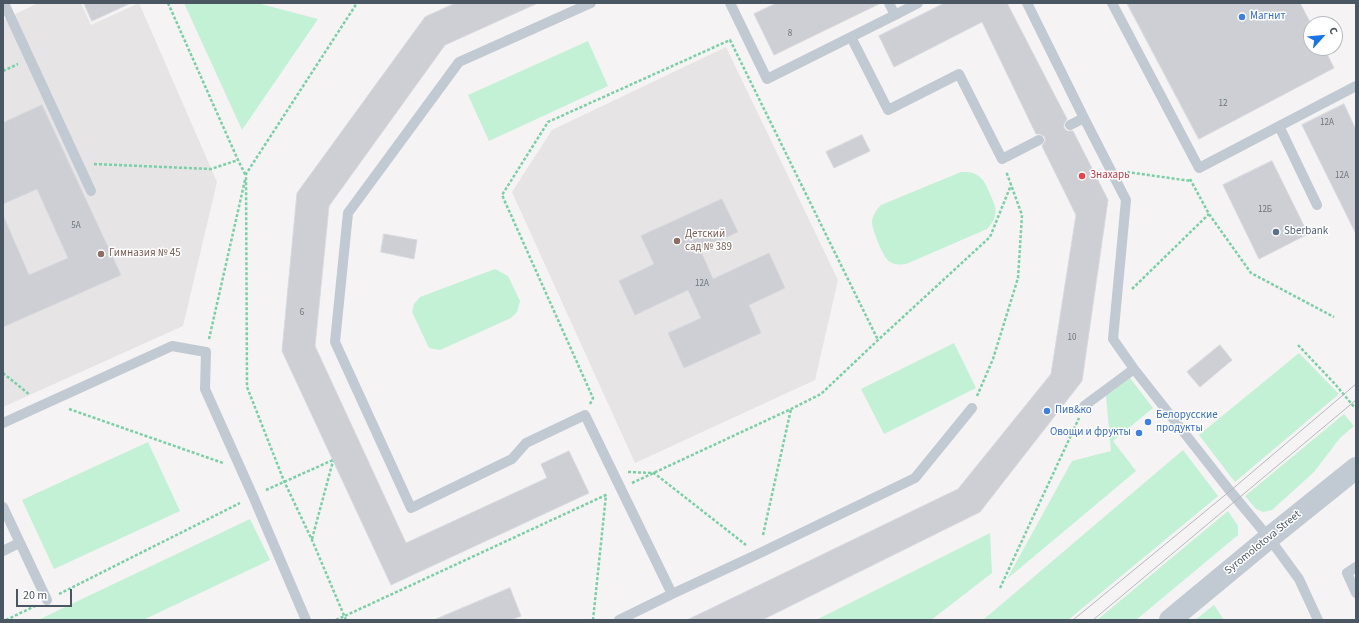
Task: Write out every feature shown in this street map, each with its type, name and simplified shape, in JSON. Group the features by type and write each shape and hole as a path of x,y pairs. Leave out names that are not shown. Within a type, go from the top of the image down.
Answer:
{"street":[{"name":"Syromolotova Street","path":"1170,620 1356,468"}],"lane":[{"path":"4,3 91,191"},
{"path":"591,3 459,62 348,213 335,342 411,508 512,459 526,443 586,415 672,594"},
{"path":"730,3 767,79 918,3"},
{"path":"889,3 895,15"},
{"path":"1027,3 1126,200 1113,339 1134,369 1269,538 1299,579 1318,620"},
{"path":"1112,3 1199,168 1356,86"},
{"path":"851,37 888,110 959,74 1002,159 1039,140"},
{"path":"1070,125 1084,118"},
{"path":"1278,126 1317,204"},
{"path":"3,423 172,346 206,352 205,389 306,620"},
{"path":"1084,406 1134,369"},
{"path":"619,620 915,478 972,408"},
{"path":"3,507 47,600"},
{"path":"3,550 19,543"},
{"path":"1356,566 1347,573 1356,593"}],"path":[{"path":"168,3 238,160 246,174 247,387 284,481 312,540 346,620"},
{"path":"206,352 246,174 357,3"},
{"path":"596,405 502,195 548,122 730,40 878,340"},
{"path":"972,408 993,359 1018,278 1022,215 1002,159"},
{"path":"78,163 212,169 238,160"},
{"path":"1110,169 1191,181"},
{"path":"336,620 821,394 990,237 1011,185"},
{"path":"1116,305 1209,214"},
{"path":"1298,345 1335,384 1355,408"},
{"path":"3,373 30,395 206,458 240,468"},
{"path":"586,415 593,398"},
{"path":"1000,588 1084,406"},
{"path":"625,466 628,472 654,473 758,554 791,409"},
{"path":"6,620 253,496 333,460 312,540"},
{"path":"593,620 606,495"}],"shaded area":[{"name":"Гимназия № 45","path":"38,3 81,3 91,25 139,3 217,182 183,326 3,407 3,20"},
{"name":"Детский сад № 389","path":"726,47 838,280 815,380 635,463 512,192 552,130"}],"green space":[{"path":"184,3 257,3 318,19 242,130"},
{"path":"588,41 608,86 489,141 468,95"},
{"path":"961,172 972,173 983,180 996,212 994,220 991,224 987,229 906,264 896,264 890,262 884,255 872,224 873,217 878,208 881,205"},
{"path":"495,269 508,276 520,301 517,312 511,318 440,350 429,348 412,312 414,304 420,297"},
{"path":"954,343 976,388 884,434 861,389"},
{"path":"1299,353 1339,394 1235,482 1199,435"},
{"path":"1130,378 1153,408 1113,441 1136,471 1007,579 1072,461 1111,451 1106,396"},
{"path":"1344,414 1354,426 1340,438 1314,472 1272,510 1263,512 1256,509 1245,496"},
{"path":"148,442 180,511 54,569 22,500"},
{"path":"1183,450 1218,496 1068,620 983,620"},
{"path":"1228,511 1238,526 1238,535 1136,620 1097,620"},
{"path":"250,519 270,560 143,620 38,620"},
{"path":"990,533 992,573 931,620 816,620"},
{"path":"1214,605 1224,620 1195,620"}],"building":[{"path":"84,3 131,3 92,21"},
{"path":"456,3 538,3 445,45 329,206 315,346 406,543 547,478 541,464 569,451 589,493 391,585 282,351 297,193 425,17"},
{"path":"777,3 881,3 774,55 754,14"},
{"path":"945,3 1007,3 1067,119 1064,124 1064,128 1067,131 1073,131 1108,200 1082,381 980,512 762,620 687,620 958,489 1051,374 1076,215 1042,146 1045,141 1045,137 1040,134 1036,134 982,22 894,67 879,36"},
{"path":"1127,3 1300,3 1307,16 1303,16 1303,56 1328,56 1334,68 1199,139"},
{"path":"1344,104 1356,130 1356,234 1302,125"},
{"path":"42,105 121,275 3,327 3,215 29,275 68,258 37,189 3,204 3,123"},
{"path":"862,135 870,151 834,168 826,152"},
{"path":"1272,161 1308,234 1259,259 1223,185"},
{"path":"722,199 738,232 700,249 713,279 769,253 785,288 749,305 761,333 684,368 668,333 701,318 688,290 635,315 619,281 654,264 641,236"},
{"path":"384,234 417,240 414,259 381,252"},
{"path":"1220,345 1232,360 1200,387 1187,372"},
{"path":"510,588 521,616 511,620 434,620"}],"tram line":[{"path":"1073,620 1230,491 1356,384"},
{"path":"1093,620 1356,400"}],"place":[{"name":"Магнит","path":"1242,17"},
{"name":"Знахарь","path":"1082,176"},
{"name":"Sberbank","path":"1276,232"},
{"name":"Детский сад № 389","path":"677,241"},
{"name":"Гимназия № 45","path":"101,254"},
{"name":"Пив&ко","path":"1047,411"},
{"name":"Белорусские продукты","path":"1148,422"},
{"name":"Овощи и фрукты","path":"1139,433"}]}
